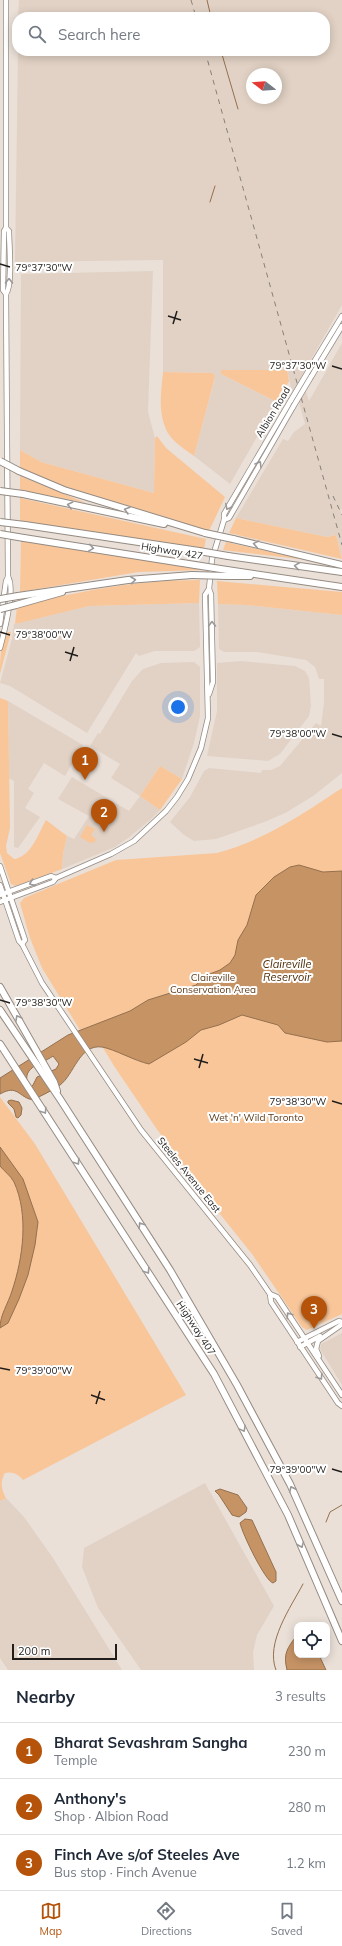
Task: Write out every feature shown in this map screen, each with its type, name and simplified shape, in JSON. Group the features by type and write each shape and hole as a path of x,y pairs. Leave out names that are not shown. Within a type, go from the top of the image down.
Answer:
{"highway":[{"path":"0,460 19,472 64,490 204,532"},
{"path":"0,491 23,494 204,532 342,564"},
{"name":"Highway 427","path":"0,522 339,572"},
{"name":"Highway 427","path":"0,534 195,565 227,573"},
{"path":"0,599 62,588 128,580 227,573 270,576 342,586"},
{"path":"0,609 80,587"},
{"path":"0,987 54,1082 60,1099"},
{"name":"Highway 407","path":"0,1010 60,1099 170,1270 228,1370 290,1484 342,1601"},
{"name":"Highway 407","path":"0,1044 214,1374 288,1515 342,1641"}],"main road":[{"path":"0,624 6,581 8,577 6,294 9,290 9,276 8,231 6,228 6,0"},
{"name":"Albion Road","path":"3,901 53,882 56,878 122,849 155,823 172,804 188,779 201,748 208,718 205,595 208,589 213,554 224,520 224,514 234,494 342,316"},
{"name":"Albion Road","path":"224,520 229,518 342,326"},
{"path":"0,648 9,602 11,581 8,577"},
{"path":"0,866 25,940 22,944"},
{"name":"Albion Road","path":"2,895 51,876 56,878"},
{"name":"Steeles Avenue East","path":"0,885 3,901 19,941 22,944 34,969 97,1065 141,1130 250,1264 270,1294 277,1297 342,1395"},
{"name":"Steeles Avenue East","path":"270,1294 270,1302 338,1403 342,1406"},
{"path":"298,1344 342,1323"},
{"path":"324,1368 324,1362 317,1351 317,1343 320,1339 342,1323"}],"shaded area":[{"path":"19,0 342,0 342,305 301,377 309,401 342,343 342,510 340,509 342,516 342,558 336,535 327,537 236,518 283,439 288,441 294,432 305,424 295,387 292,392 287,370 221,374 277,402 230,484 194,456 215,378 213,373 163,372 163,260 15,262 18,56 330,56 330,12 18,12"},
{"path":"153,271 148,412 155,438 154,493 41,462 20,450 21,274"},
{"path":"199,603 200,647 194,651 155,651 139,656 136,653 87,733 10,686 0,683 12,639 14,624 89,606"},
{"path":"218,604 246,605 342,615 342,773 313,796 287,812 267,821 216,839 194,841 184,835 170,822 190,797 204,771 209,768 261,773 262,770 271,770 280,766 316,723 321,726 324,703 324,679 319,679 315,667 306,660 257,652 224,652 219,649"},
{"path":"241,661 295,666 305,671 309,678 311,706 309,716 280,754 268,761 207,756 217,711 217,663"},
{"path":"194,662 200,667 200,716 194,743 182,779 160,766 140,796 111,778 120,764 90,746 98,733 100,734 132,681 143,669 161,663"},
{"path":"8,701 83,745 65,776 44,763 28,789 34,793 25,808 40,817 18,848 14,847 14,781 9,778"},
{"path":"72,777 129,811 140,796 160,810 150,820 115,847 62,869 63,854 67,836 74,839 89,816 58,799"},
{"path":"342,1333 342,1385 320,1349 321,1344"},
{"path":"205,1483 274,1606 257,1635 253,1652 254,1670 141,1670 98,1608 82,1567 84,1548"},
{"path":"6,1498 24,1517 53,1558 122,1670 8,1670 0,1658 0,1501"}],"green space":[{"path":"221,370 287,370 289,381 277,402 221,374"},
{"path":"163,372 213,373 215,377 194,456 175,442 166,429 163,421 161,388"},
{"path":"157,436 166,448 225,497 209,531 63,487 20,469 20,450 41,462 154,493 155,438"},
{"path":"20,476 86,503 20,490"},
{"path":"20,498 206,539 204,549 20,522"},
{"path":"236,518 327,537 336,535 342,559 229,533"},
{"path":"21,540 201,567 201,570 138,572 20,592"},
{"path":"226,542 298,558 299,559 223,550"},
{"path":"200,580 199,603 89,606 15,624 17,607 40,601 85,591 130,584"},
{"path":"217,581 342,592 342,615 246,605 218,604"},
{"path":"8,632 11,632 0,674 2,646"},
{"path":"0,698 8,701 10,828 6,846 7,853 14,859 25,854 33,844 46,820 67,836 63,854 62,869 16,886 11,884 0,853"},
{"path":"160,766 182,779 160,810 140,796"},
{"name":"Claireville Conservation Area","path":"342,788 342,1314 307,1330 302,1327 252,1254 220,1214 156,1128 114,1066 90,1026 80,1030 42,968 30,938 20,903 24,898 116,860 217,853 234,848 282,826"},
{"path":"87,825 95,829 91,835 96,839 95,842 90,843 80,837"},
{"path":"0,1097 35,1144 186,1395 23,1480 16,1474 5,1473 2,1479 2,1485 6,1498 0,1501"}],"water":[{"name":"Claireville Reservoir","path":"299,865 323,872 342,871 342,1041 327,1042 285,1033 278,1025 242,1015 219,1025 201,1030 186,1042 149,1064 107,1048 94,1047 82,1055 60,1085 33,1100 11,1090 0,1094 0,1078 68,1035 130,1011 148,1000 196,985 207,975 220,970 230,963 235,955 238,940 247,925 256,895 274,877 290,867","holes":["53,1056 59,1064 56,1069 37,1077 29,1089 27,1076 32,1068"]},
{"path":"11,1100 19,1102 22,1108 21,1115 18,1118 16,1117 14,1109 8,1103 8,1101"},
{"path":"0,1147 23,1179 38,1222 35,1245 28,1275 8,1323 0,1328 1,1319 12,1291 19,1265 23,1236 23,1222 22,1208 14,1182 0,1166"},
{"path":"220,1489 238,1495 247,1508 246,1512 239,1517 232,1515 215,1491"},
{"path":"245,1519 252,1520 276,1572 276,1581 273,1583 269,1580 254,1556 245,1536 240,1523"},
{"path":"294,1640 294,1658 320,1658 326,1670 287,1670 285,1659"}],"waterway":[{"path":"207,0 210,12"},
{"path":"222,56 238,109"},
{"path":"210,202 215,186"},
{"path":"326,1522 330,1512 342,1505"},
{"path":"276,1670 274,1648 277,1637 286,1614 303,1584"}],"railway":[{"path":"191,0 195,12"},
{"path":"206,56 342,545"},
{"path":"333,496 342,515"}],"place":[{"name":"Bharat Sevashram Sangha","path":"85,780"},
{"name":"Anthony's","path":"104,832"},
{"name":"Finch Ave s/of Steeles Ave","path":"314,1329"}],"park label":[{"name":"Wet 'n' Wild Toronto","path":"256,1117"}]}
